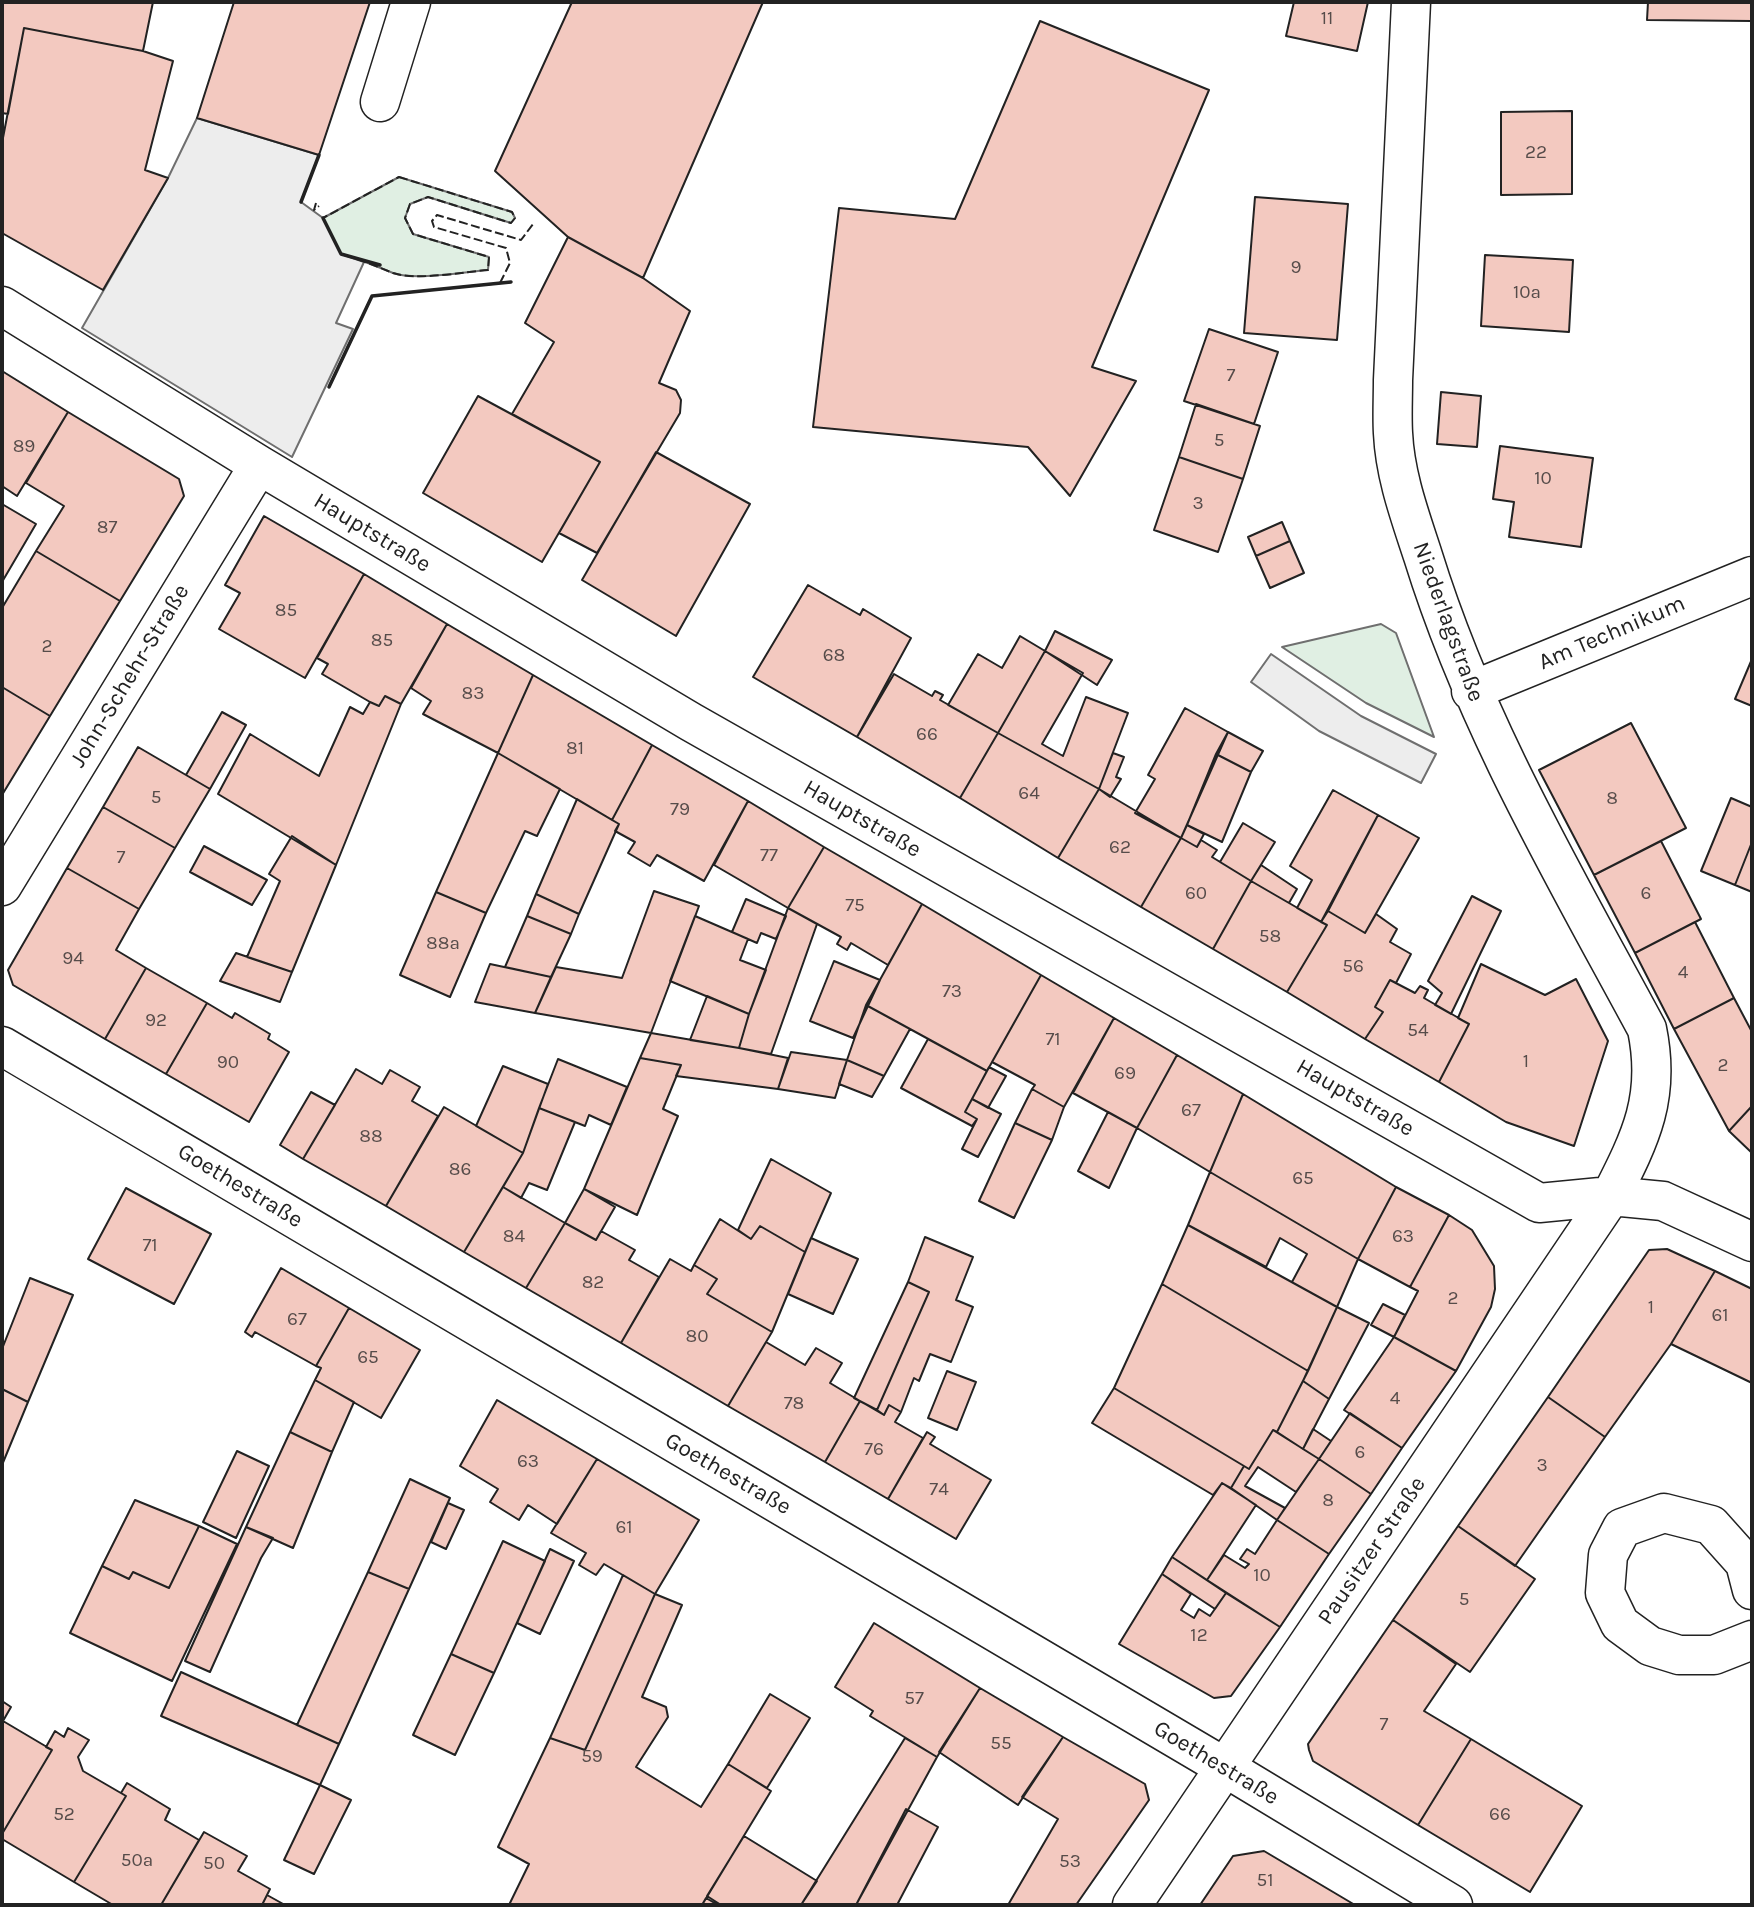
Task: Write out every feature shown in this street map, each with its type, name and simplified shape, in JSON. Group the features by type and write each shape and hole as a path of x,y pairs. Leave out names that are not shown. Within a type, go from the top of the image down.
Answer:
{"street":[{"path":"380,102 411,2"},
{"name":"Niederlagstraße","path":"1410,2 1393,435 1401,488 1437,603 1471,691 1521,795 1647,1029 1653,1059 1648,1113 1640,1138 1611,1196"},
{"name":"Hauptstraße","path":"2,306 259,465 691,722 1539,1203 1611,1196 1663,1201 1752,1242"},
{"name":"John-Schehr-Straße","path":"2,886 259,465"},
{"name":"Am Technikum","path":"1471,691 1752,576"},
{"name":"Goethestraße","path":"2,1046 1226,1768 1452,1905"},
{"name":"Pausitzer Straße","path":"1132,1905 1611,1196"},
{"path":"1752,1590 1745,1563 1711,1525 1664,1513 1622,1528 1608,1555 1605,1593 1620,1624 1650,1646 1679,1655 1714,1655 1752,1640"}],"green space":[{"path":"399,177 512,212 515,218 511,223 428,197 410,204 405,218 413,234 489,257 488,270 427,276 403,275 341,254 323,218"},
{"path":"1381,624 1396,633 1434,737 1366,703 1282,647"}],"shaded area":[{"path":"197,118 319,155 301,202 323,218 341,254 364,262 336,323 353,329 292,457 82,328 168,178"},
{"path":"1271,654 1361,716 1436,754 1421,783 1319,731 1251,682"}],"building":[{"path":"2,2 153,2 143,51 24,28 8,114 2,113"},
{"path":"234,2 370,2 319,155 197,118"},
{"path":"572,2 763,2 643,278 568,237 495,171"},
{"path":"1294,2 1368,2 1357,51 1286,36"},
{"path":"1648,2 1752,2 1752,21 1647,20"},
{"path":"1040,21 1209,90 1092,367 1136,381 1070,496 1028,447 813,427 839,208 955,219"},
{"path":"24,28 143,51 173,61 145,170 168,178 103,290 2,233 2,143"},
{"path":"1572,111 1572,194 1501,195 1501,112"},
{"path":"1255,197 1348,204 1337,340 1244,333"},
{"path":"568,237 643,278 690,311 659,383 676,390 681,400 680,413 597,553 559,533 600,462 512,414 554,342 525,323"},
{"path":"1485,255 1573,260 1569,332 1481,326"},
{"path":"1209,329 1278,352 1254,424 1184,401"},
{"path":"2,371 68,412 17,496 2,486"},
{"path":"1441,392 1481,396 1477,447 1437,444"},
{"path":"478,396 600,462 542,562 423,493"},
{"path":"1196,404 1260,426 1243,479 1179,457"},
{"path":"68,412 179,479 184,496 120,601 36,551 64,506 26,483"},
{"path":"1500,446 1593,458 1581,547 1509,537 1514,502 1493,499"},
{"path":"656,452 750,504 676,636 582,580"},
{"path":"1179,457 1243,479 1218,552 1154,530"},
{"path":"2,504 36,524 2,582"},
{"path":"264,516 364,574 305,678 219,629 240,593 225,585"},
{"path":"1282,522 1290,541 1256,556 1248,537"},
{"path":"1290,541 1304,573 1270,588 1256,556"},
{"path":"36,551 120,601 50,716 2,687 2,608"},
{"path":"364,574 447,624 401,704 385,696 379,706 370,702 322,674 328,664 317,658"},
{"path":"808,585 860,615 863,609 911,638 857,737 753,677"},
{"path":"447,624 533,675 498,753 423,714 431,701 411,688"},
{"path":"1055,631 1112,660 1097,685 1045,651"},
{"path":"1020,636 1045,651 998,733 948,705 978,654 1002,668"},
{"path":"1045,651 1083,673 1042,744 1063,756 1086,697 1128,713 1099,789 998,733"},
{"path":"1752,659 1752,706 1735,699"},
{"path":"894,674 932,696 935,691 943,695 940,700 998,733 960,798 857,737"},
{"path":"533,675 652,745 612,820 498,753"},
{"path":"2,687 50,716 2,795"},
{"path":"385,696 401,704 336,865 218,794 250,734 319,776 350,707 363,714 370,702 379,706"},
{"path":"1185,708 1228,732 1181,838 1135,813 1155,779 1148,775"},
{"path":"222,712 246,725 210,789 186,775"},
{"path":"1631,723 1686,828 1594,875 1539,770"},
{"path":"1228,732 1263,751 1251,772 1216,754"},
{"path":"998,733 1099,789 1058,858 960,798"},
{"path":"652,745 748,801 704,881 657,855 650,866 628,853 635,842 615,831 619,824 612,820"},
{"path":"138,747 210,789 175,848 103,807"},
{"path":"498,753 560,789 537,836 525,831 486,913 436,892"},
{"path":"1113,753 1124,757 1116,777 1121,779 1110,797 1099,789"},
{"path":"1216,754 1251,772 1222,842 1187,825"},
{"path":"1099,789 1181,838 1141,907 1058,858"},
{"path":"1333,790 1378,815 1321,922 1297,908 1312,880 1290,866"},
{"path":"1731,798 1752,807 1752,842 1735,885 1701,871"},
{"path":"577,799 619,824 579,914 536,894"},
{"path":"748,801 824,847 788,908 714,865"},
{"path":"103,807 175,848 139,909 67,868"},
{"path":"1378,815 1419,838 1365,933 1328,911"},
{"path":"1243,823 1275,842 1251,881 1220,862"},
{"path":"1187,825 1204,834 1197,847 1181,838"},
{"path":"292,836 336,865 292,972 247,957 280,881 269,874"},
{"path":"1181,838 1197,847 1201,840 1217,850 1212,857 1251,881 1213,949 1141,907"},
{"path":"1661,841 1701,919 1635,953 1594,875"},
{"path":"1752,842 1752,892 1735,885"},
{"path":"204,846 267,880 252,905 190,872"},
{"path":"824,847 922,904 888,965 851,943 847,950 837,944 841,937 788,908"},
{"path":"1261,865 1297,889 1289,903 1251,881"},
{"path":"67,868 139,909 116,950 146,968 105,1039 13,985 8,970"},
{"path":"1251,881 1327,925 1287,992 1213,949"},
{"path":"654,891 699,906 651,1033 535,1013 556,967 622,978"},
{"path":"436,892 486,913 450,997 400,975"},
{"path":"536,894 579,914 571,934 527,916"},
{"path":"1472,896 1501,911 1451,1014 1435,1005 1442,993 1428,981"},
{"path":"746,899 786,916 776,939 761,933 757,943 732,932"},
{"path":"922,904 1041,975 987,1071 866,1005"},
{"path":"788,908 817,924 771,1054 739,1048 749,1014"},
{"path":"1328,911 1365,933 1376,914 1397,929 1390,942 1411,954 1396,983 1390,980 1375,1007 1383,1012 1365,1039 1287,992 1327,925 1321,922"},
{"path":"527,916 571,934 551,977 505,967"},
{"path":"695,916 748,939 740,960 766,970 749,1014 670,981"},
{"path":"1695,922 1734,998 1674,1029 1635,953"},
{"path":"236,953 292,972 280,1002 220,981"},
{"path":"834,961 880,980 853,1038 810,1021"},
{"path":"490,964 551,977 535,1013 475,1002"},
{"path":"1481,964 1545,995 1576,979 1608,1041 1574,1146 1506,1122 1439,1082 1469,1024 1458,1018"},
{"path":"146,968 207,1003 166,1074 105,1039"},
{"path":"1041,975 1114,1018 1064,1107 1032,1089 1035,1085 992,1062"},
{"path":"1390,980 1415,993 1420,986 1428,990 1424,998 1469,1024 1439,1082 1365,1039 1383,1012 1375,1007"},
{"path":"707,996 749,1014 739,1048 690,1040"},
{"path":"1734,998 1752,1032 1752,1106 1729,1131 1674,1029"},
{"path":"207,1003 232,1018 235,1013 270,1034 268,1039 289,1052 249,1122 166,1074"},
{"path":"866,1005 910,1029 884,1076 847,1060"},
{"path":"1114,1018 1177,1055 1137,1128 1073,1093"},
{"path":"651,1033 788,1058 778,1089 676,1076 681,1065 640,1058"},
{"path":"928,1039 987,1071 965,1112 977,1119 972,1126 901,1088"},
{"path":"791,1052 847,1060 835,1098 778,1089"},
{"path":"1177,1055 1243,1094 1210,1172 1137,1128"},
{"path":"640,1058 681,1065 663,1109 678,1116 637,1215 584,1189"},
{"path":"558,1059 627,1087 611,1125 589,1115 585,1126 539,1108"},
{"path":"847,1060 884,1076 872,1097 839,1084"},
{"path":"503,1066 548,1084 523,1153 476,1126"},
{"path":"989,1067 1006,1076 988,1108 972,1099"},
{"path":"356,1069 382,1084 390,1070 420,1087 412,1101 438,1116 386,1206 303,1159"},
{"path":"1032,1089 1064,1107 1052,1140 1015,1123"},
{"path":"311,1092 335,1105 303,1159 280,1145"},
{"path":"1243,1094 1396,1187 1358,1259 1210,1172"},
{"path":"972,1099 1001,1114 978,1157 962,1149 977,1119 965,1112"},
{"path":"1752,1106 1752,1153 1729,1131"},
{"path":"444,1107 523,1153 464,1252 386,1206"},
{"path":"539,1108 575,1122 547,1190 529,1183 521,1198 503,1187 523,1153"},
{"path":"1108,1112 1137,1128 1109,1188 1078,1171"},
{"path":"1015,1123 1052,1140 1014,1218 979,1201"},
{"path":"771,1159 831,1193 805,1252 760,1226 751,1239 738,1230"},
{"path":"1210,1172 1358,1259 1337,1307 1292,1282 1307,1254 1280,1238 1266,1267 1188,1225"},
{"path":"503,1187 565,1223 526,1288 464,1252"},
{"path":"1396,1187 1449,1215 1410,1287 1358,1259"},
{"path":"126,1188 211,1234 174,1304 88,1259"},
{"path":"584,1189 615,1207 596,1240 565,1223"},
{"path":"1449,1215 1472,1230 1494,1266 1495,1289 1491,1307 1456,1371 1394,1337 1418,1291 1410,1287"},
{"path":"720,1219 751,1239 760,1226 805,1252 772,1332 707,1294 717,1279 694,1265"},
{"path":"565,1223 596,1240 601,1231 635,1250 629,1260 659,1277 621,1343 526,1288"},
{"path":"1188,1225 1337,1307 1308,1371 1162,1284"},
{"path":"925,1237 973,1257 956,1300 973,1307 951,1362 930,1354 919,1381 914,1378 901,1412 889,1405 884,1415 877,1410 929,1292 908,1282"},
{"path":"811,1238 858,1259 833,1314 788,1294"},
{"path":"1667,1249 1715,1271 1671,1344 1605,1437 1548,1397 1649,1250"},
{"path":"670,1259 691,1271 694,1265 717,1279 707,1294 772,1332 728,1406 621,1343"},
{"path":"281,1268 349,1308 316,1366 255,1332 252,1337 245,1332"},
{"path":"1715,1271 1752,1289 1752,1383 1671,1344"},
{"path":"30,1278 73,1295 28,1402 2,1389 2,1349"},
{"path":"908,1282 929,1292 877,1410 854,1398"},
{"path":"1162,1284 1308,1371 1277,1432 1273,1430 1249,1469 1114,1388"},
{"path":"1383,1304 1405,1315 1394,1337 1371,1325"},
{"path":"1337,1307 1369,1323 1329,1399 1303,1381"},
{"path":"349,1308 420,1350 381,1418 315,1380 321,1368 316,1366"},
{"path":"1394,1337 1456,1371 1402,1448 1344,1410"},
{"path":"766,1342 805,1365 816,1348 842,1363 830,1383 860,1401 825,1462 728,1406"},
{"path":"947,1371 976,1382 957,1430 928,1418"},
{"path":"315,1380 354,1402 332,1452 290,1432"},
{"path":"1303,1381 1329,1399 1303,1449 1277,1432"},
{"path":"1114,1388 1244,1466 1231,1488 1222,1483 1213,1495 1092,1423"},
{"path":"2,1389 28,1402 2,1465"},
{"path":"1548,1397 1605,1437 1515,1566 1458,1526"},
{"path":"497,1400 597,1459 557,1524 528,1505 519,1520 490,1502 498,1489 460,1466"},
{"path":"860,1401 884,1415 889,1405 901,1412 895,1422 923,1438 888,1499 825,1462"},
{"path":"1350,1413 1402,1448 1371,1494 1319,1459"},
{"path":"1313,1429 1331,1441 1319,1459 1303,1449"},
{"path":"1273,1430 1319,1459 1296,1492 1258,1467 1245,1486 1285,1508 1277,1520 1231,1488 1244,1466 1249,1469"},
{"path":"290,1432 332,1452 293,1548 246,1527"},
{"path":"927,1432 935,1437 930,1444 991,1480 956,1539 888,1499"},
{"path":"237,1451 269,1466 236,1538 203,1522"},
{"path":"597,1459 699,1520 655,1594 604,1564 596,1575 579,1565 586,1553 551,1533"},
{"path":"1319,1459 1371,1494 1329,1554 1277,1520"},
{"path":"410,1479 450,1498 409,1589 368,1572"},
{"path":"1222,1483 1256,1505 1207,1580 1172,1557"},
{"path":"135,1500 199,1526 169,1588 133,1572 129,1579 102,1566"},
{"path":"448,1503 464,1510 446,1549 431,1542"},
{"path":"1277,1520 1329,1554 1280,1627 1207,1580 1224,1555 1245,1568 1249,1564 1240,1559 1247,1549 1255,1554"},
{"path":"199,1526 237,1544 172,1681 70,1633 102,1566 129,1579 133,1572 169,1588"},
{"path":"1458,1526 1535,1579 1470,1672 1393,1620"},
{"path":"246,1527 273,1538 261,1558 210,1672 185,1661"},
{"path":"503,1541 545,1561 494,1673 451,1654"},
{"path":"550,1549 574,1561 540,1634 517,1623"},
{"path":"1172,1557 1226,1593 1215,1609 1162,1574"},
{"path":"368,1572 409,1589 339,1744 297,1725"},
{"path":"1162,1574 1191,1594 1181,1610 1194,1618 1199,1609 1210,1616 1226,1593 1280,1627 1231,1696 1214,1698 1119,1644"},
{"path":"623,1575 655,1594 585,1750 550,1738"},
{"path":"655,1594 682,1605 642,1697 666,1707 668,1717 636,1767 701,1807 728,1764 771,1791 702,1905 509,1905 529,1864 498,1847 550,1738 585,1750"},
{"path":"1393,1620 1456,1664 1424,1711 1471,1739 1418,1825 1313,1761 1308,1744"},
{"path":"874,1623 980,1688 937,1757 870,1716 873,1711 835,1687"},
{"path":"451,1654 494,1673 455,1755 413,1735"},
{"path":"181,1672 339,1744 320,1785 161,1716"},
{"path":"980,1688 1063,1737 1018,1805 939,1752"},
{"path":"770,1694 810,1718 767,1788 728,1764"},
{"path":"2,1701 11,1707 3,1721 52,1750 2,1834"},
{"path":"68,1728 89,1740 78,1757 83,1771 126,1796 74,1882 2,1839 2,1834 52,1750 46,1747 55,1731 64,1737"},
{"path":"1063,1737 1145,1784 1149,1800 1076,1905 1008,1905 1058,1819 1022,1797"},
{"path":"905,1738 937,1757 856,1905 801,1905"},
{"path":"1471,1739 1582,1806 1530,1892 1418,1825"},
{"path":"127,1783 170,1809 165,1820 199,1840 161,1905 113,1905 74,1882 126,1796 121,1793"},
{"path":"320,1785 351,1800 314,1874 284,1860"},
{"path":"906,1809 938,1827 897,1905 856,1905"},
{"path":"204,1832 247,1856 238,1871 270,1889 262,1905 161,1905"},
{"path":"744,1836 817,1881 801,1905 721,1905 707,1896"},
{"path":"1264,1851 1355,1905 1200,1905 1233,1856"},
{"path":"267,1895 285,1905 262,1905"},
{"path":"706,1898 718,1905 702,1905"}],"fence":[{"path":"399,177 512,212 515,218 511,223 428,197 410,204 405,218 413,234 489,257 488,270 427,276 403,275 341,254 323,218 399,177"},
{"path":"316,203 314,210 319,206"},
{"path":"500,283 510,263 506,248 434,227 432,221 437,215 521,240 533,224"},
{"path":"329,387 372,296 511,282"}],"wall":[{"path":"301,202 319,155"},
{"path":"323,218 341,254 380,265"},
{"path":"329,387 372,296 511,282"}]}
